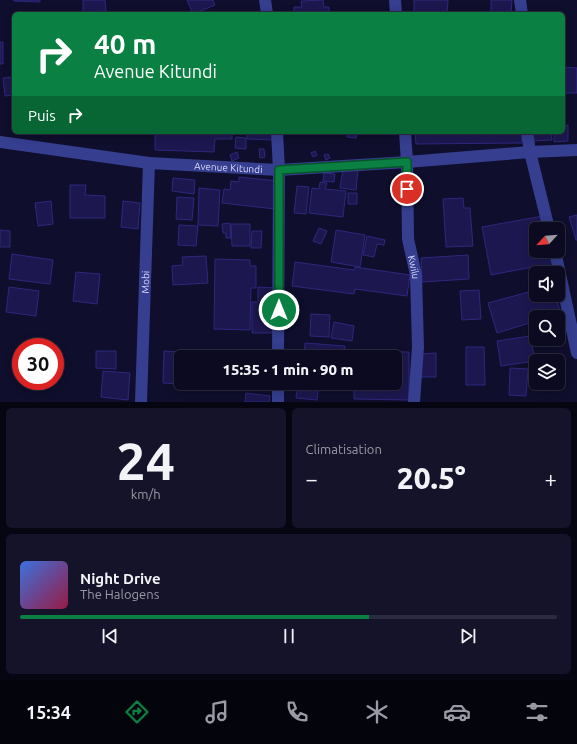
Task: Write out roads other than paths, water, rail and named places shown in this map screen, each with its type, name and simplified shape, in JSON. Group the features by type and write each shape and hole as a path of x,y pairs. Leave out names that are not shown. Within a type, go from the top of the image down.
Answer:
{"street":[{"path":"265,0 267,12"},
{"path":"395,0 396,12"},
{"path":"520,0 522,12"},
{"path":"277,134 279,170 278,350"},
{"name":"Kwilu","path":"404,134 407,162 408,239 416,275 418,347 414,402"},
{"path":"527,134 530,152 547,222"},
{"name":"Avenue Kitundi","path":"0,142 149,163 279,170 577,150"},
{"name":"Mobi","path":"141,402 149,163"},
{"path":"557,258 577,353"},
{"path":"278,390 278,402"}]}
